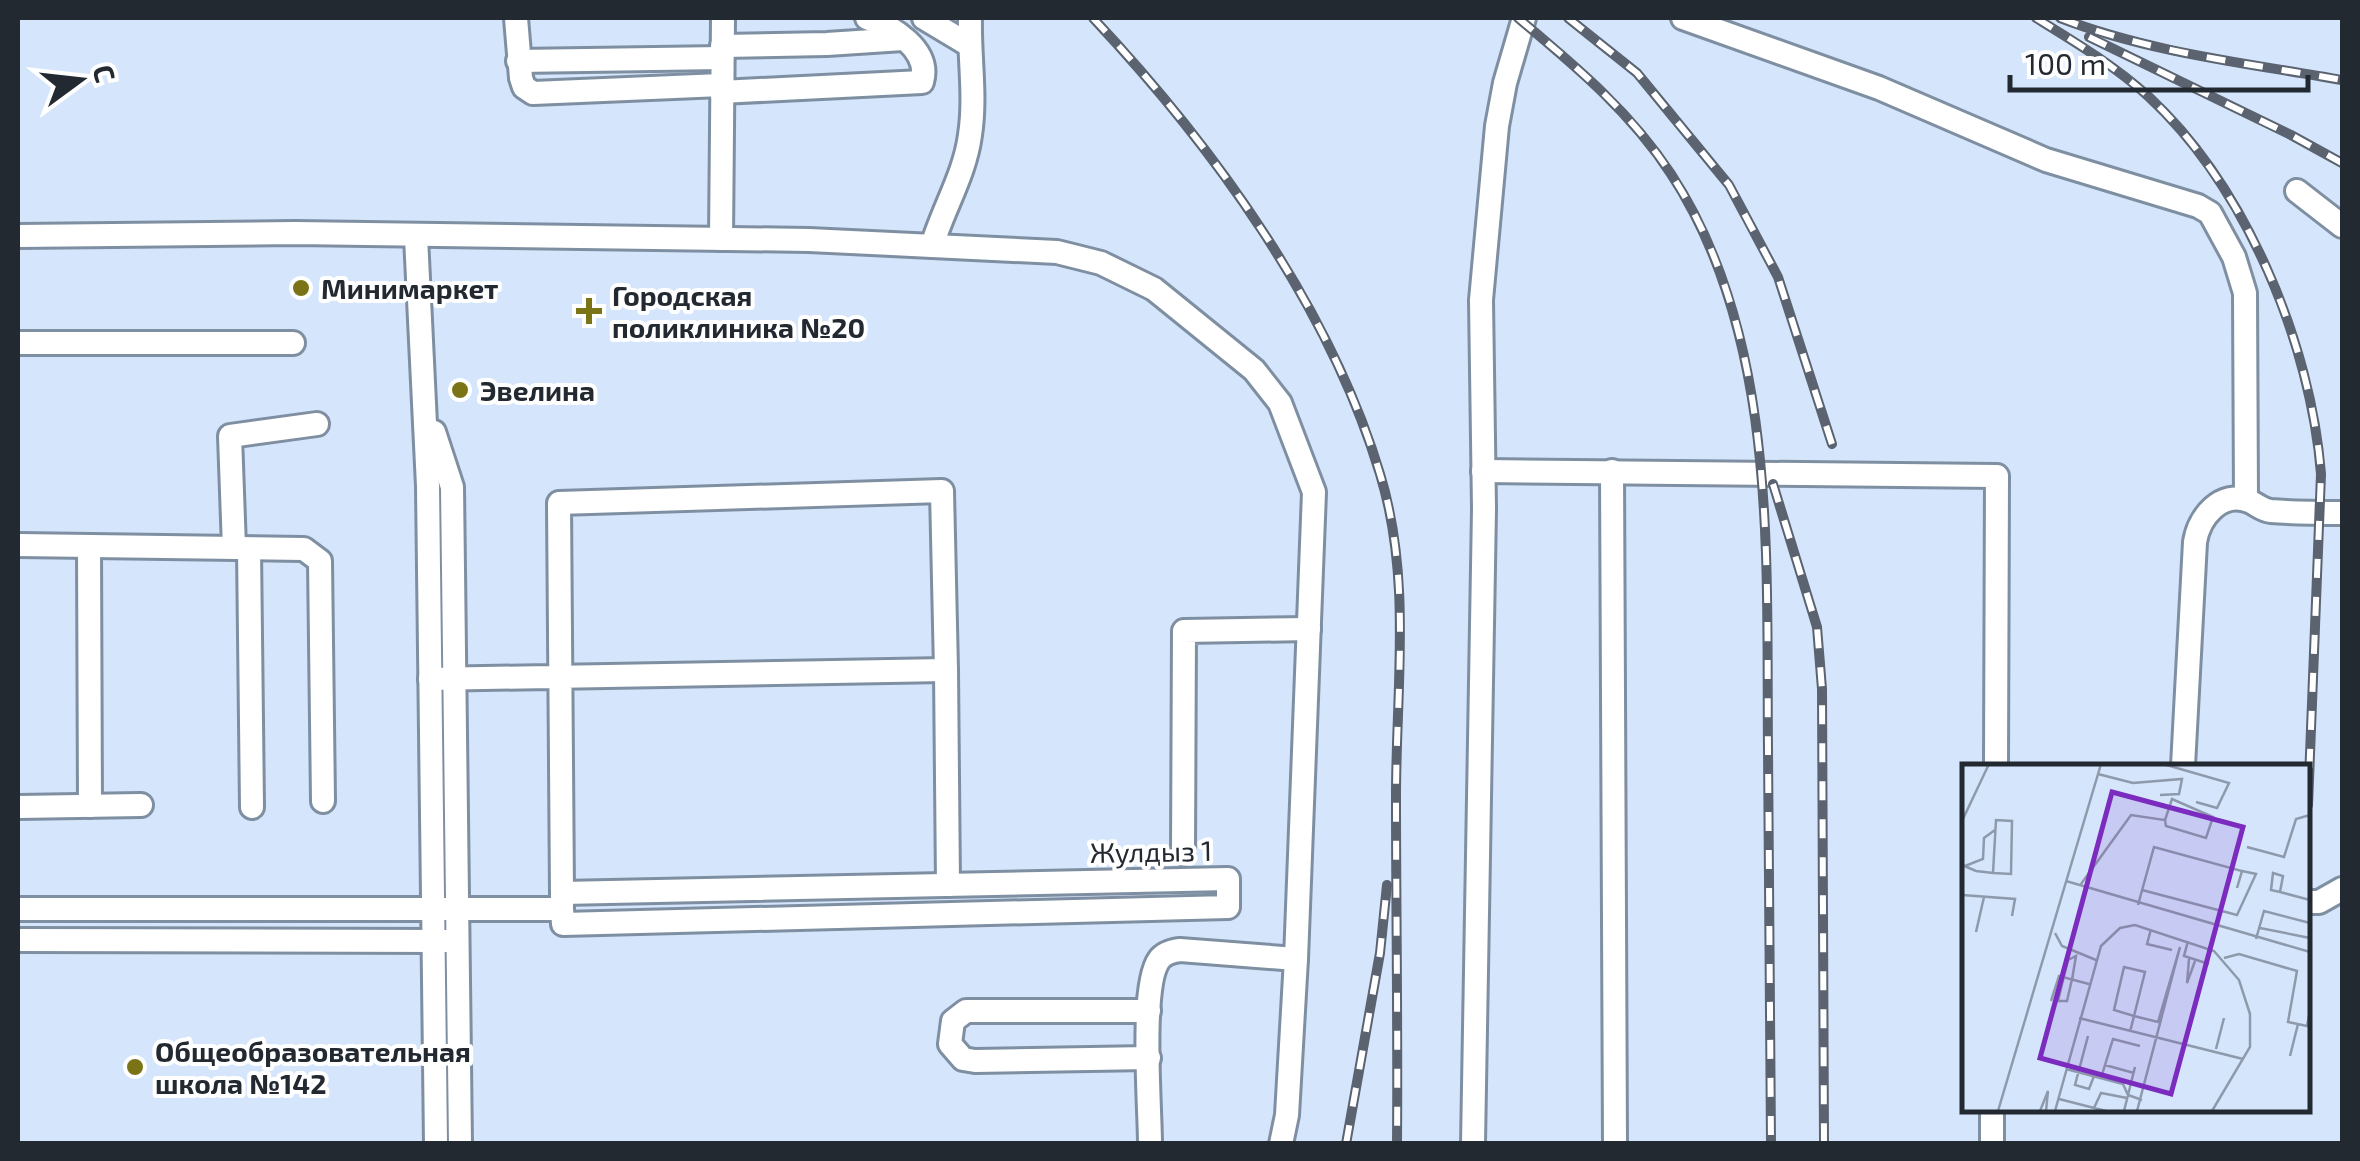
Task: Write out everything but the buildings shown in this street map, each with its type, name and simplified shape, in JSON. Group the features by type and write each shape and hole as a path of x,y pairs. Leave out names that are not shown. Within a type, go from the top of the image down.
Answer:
{"street":[{"path":"516,18 518,61 524,87 533,93 922,82 925,72 921,56 902,39 866,18"},
{"path":"722,240 723,18"},
{"path":"924,18 970,45"},
{"path":"932,246 961,173 970,136 970,18"},
{"path":"1472,1144 1483,471 1482,280 1497,126 1524,18"},
{"path":"1683,18 1879,88 2046,160 2210,213 2234,257 2244,293 2246,500"},
{"path":"518,61 902,39"},
{"path":"2297,192 2342,226"},
{"path":"18,236 294,233 932,246 1057,252 1102,264 1154,290 1254,370 1280,403 1314,492 1296,959 1287,1115 1281,1144"},
{"path":"416,236 428,486 436,1144"},
{"path":"18,343 293,342"},
{"path":"423,400 452,487 460,1144"},
{"path":"252,807 242,548 230,436 317,424"},
{"path":"1483,471 1998,476 1996,764"},
{"path":"1612,471 1615,1144"},
{"path":"562,901 559,502 942,492 948,885"},
{"path":"2183,764 2197,529 2205,514 2219,503 2246,500 2264,510 2342,514"},
{"path":"18,546 304,549 320,560 323,801"},
{"path":"89,546 90,806"},
{"path":"1183,853 1184,631 1309,629"},
{"path":"430,678 946,670"},
{"path":"18,806 140,806"},
{"name":"Жулдыз 1","path":"18,909 457,910 562,901 948,885 1228,880 1228,907 563,924 562,901"},
{"path":"2310,902 2319,902 2342,890"},
{"path":"18,940 458,942"},
{"path":"1150,1144 1149,1011 1153,975 1160,958 1180,950 1296,959"},
{"path":"1149,1011 966,1011 953,1021 950,1044 963,1058 974,1060 1149,1058"},
{"path":"1992,1111 1992,1144"}],"railway":[{"path":"1093,18 1181,119 1262,230 1330,349 1380,474 1390,513 1399,593 1397,1144"},
{"path":"1518,18 1619,109 1671,174 1706,238 1731,307 1749,379 1765,528 1771,1144"},
{"path":"1568,18 1637,73 1729,185 1778,277 1832,444"},
{"path":"2036,18 2122,75 2184,134 2243,222 2288,321 2304,373 2321,474 2310,764"},
{"path":"2060,18 2164,49 2342,80"},
{"path":"2089,37 2342,163"},
{"path":"1773,484 1817,627 1822,689 1824,1144"},
{"path":"1346,1144 1380,953 1387,885"}],"place":[{"name":"Минимаркет","path":"301,288"},
{"name":"Городская поликлиника №20","path":"589,311"},
{"name":"Эвелина","path":"460,390"},
{"name":"Общеобразовательная школа №142","path":"135,1067"}]}
